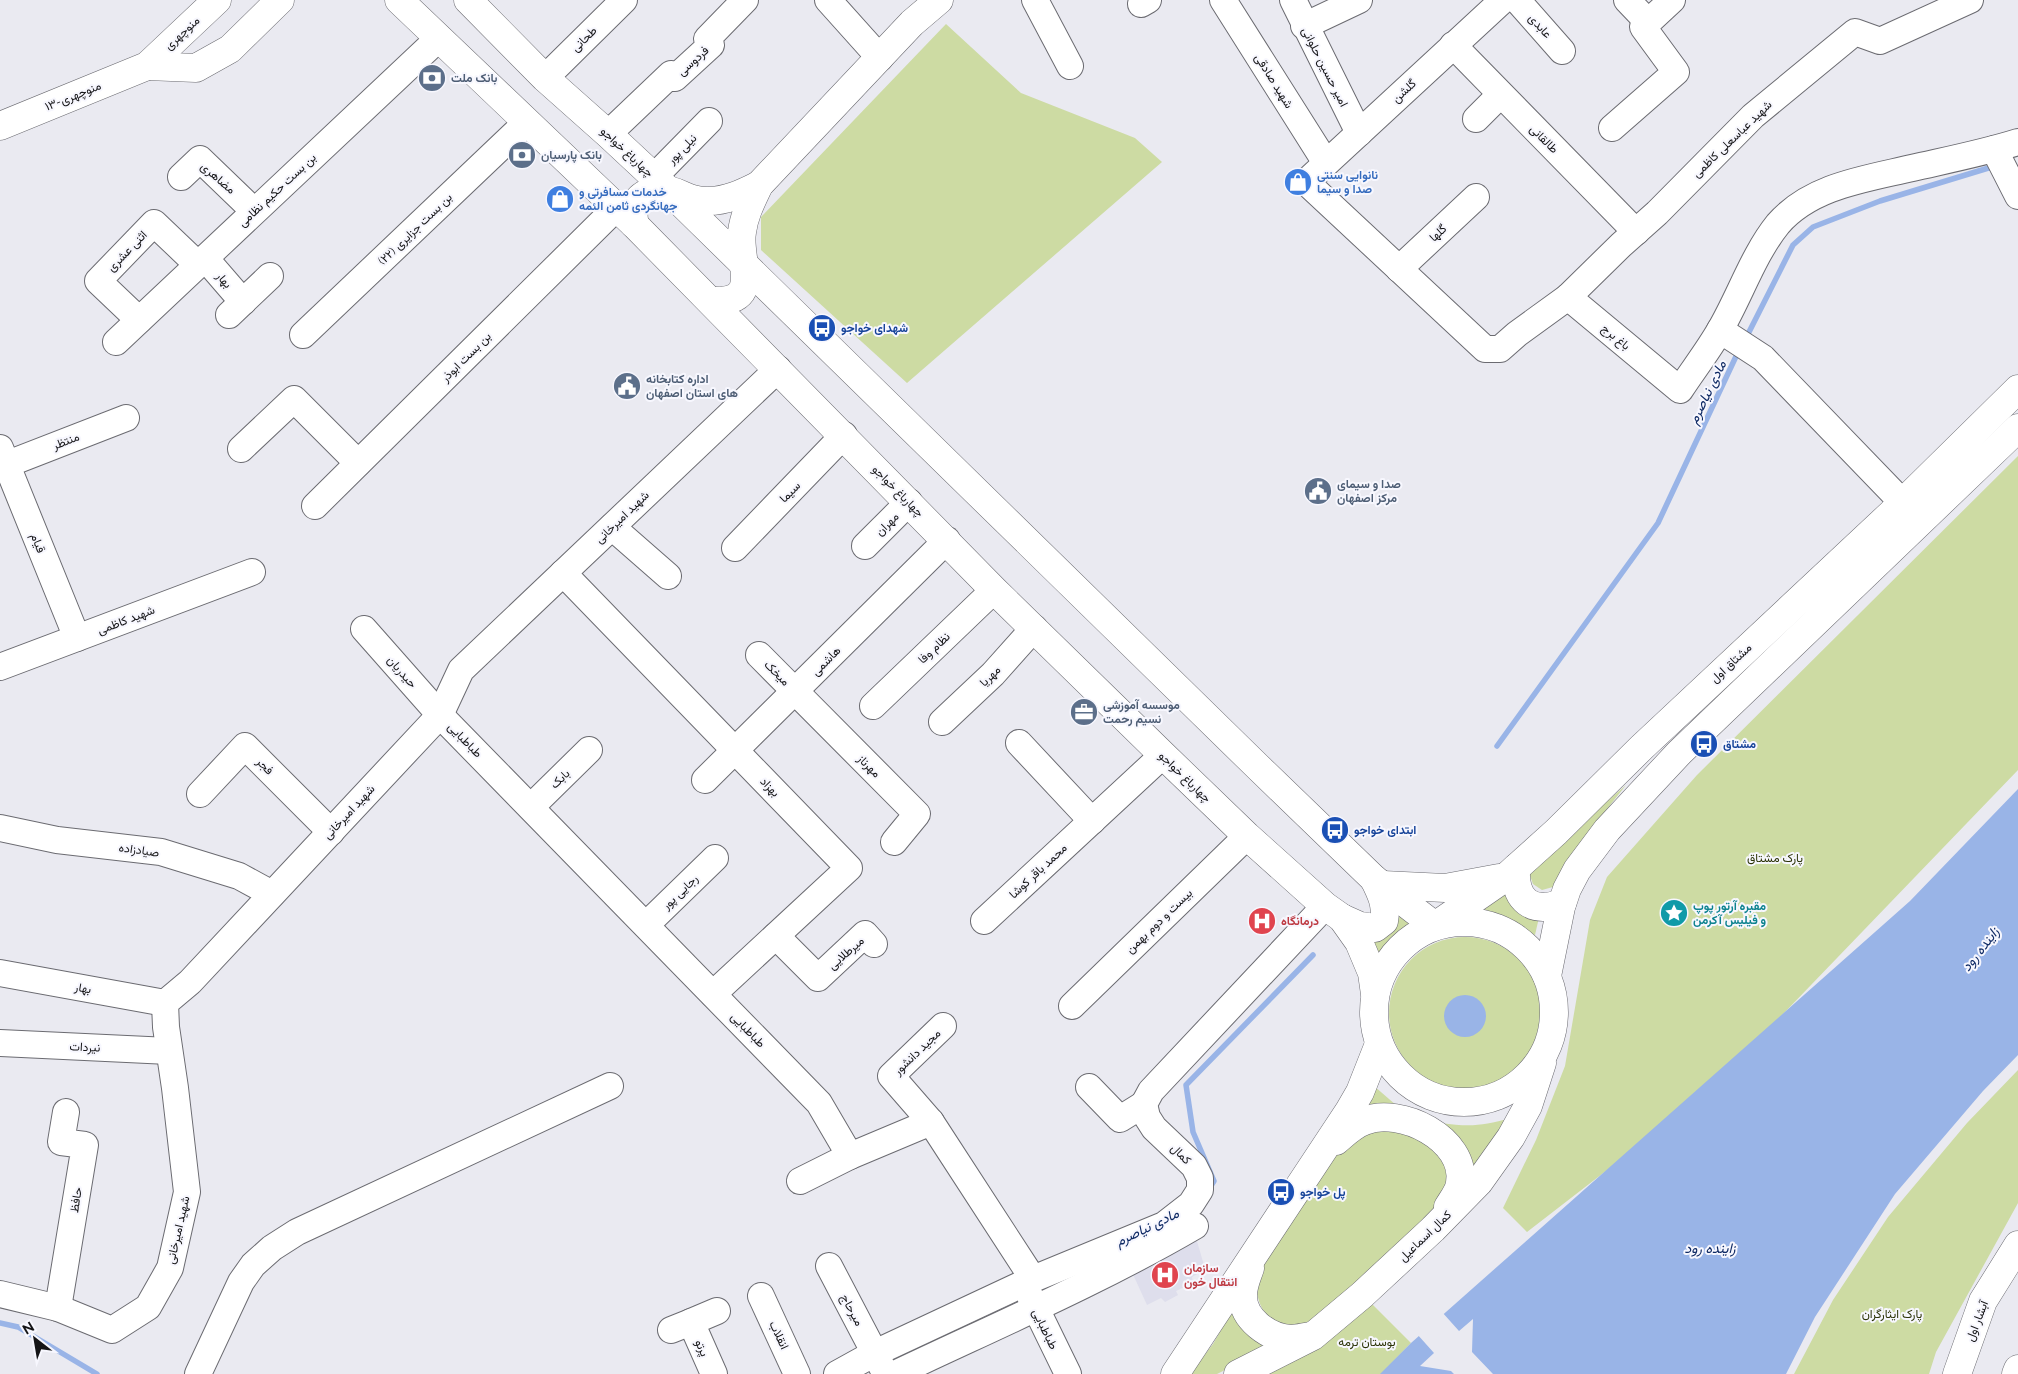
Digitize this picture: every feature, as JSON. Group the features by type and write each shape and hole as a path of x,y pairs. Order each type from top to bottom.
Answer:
{"main road":[{"name":"منوچهری","path":"147,66 217,0"},
{"path":"147,66 196,68 230,49 280,0"},
{"name":"چهارباغ خواجو","path":"399,0 626,215 994,590 1247,836 1333,912 1358,942 1372,973 1375,994"},
{"name":"چهارباغ خواجو","path":"468,0 545,78 661,183 746,268 1379,882 1435,926"},
{"path":"712,301 726,301 739,294 746,282 746,268 741,248 742,233 746,214 759,185 912,23 939,0"},
{"name":"۱۳-منوچهری","path":"0,126 147,66"},
{"path":"626,215 642,197 661,183 690,200 710,201 734,197 759,185"},
{"name":"مشتاق اول","path":"1435,926 1511,873 1556,832 1641,748 1903,503 2018,389"},
{"path":"1547,976 1562,902 1567,889 1577,870 1607,830 1679,753 2018,428"},
{"path":"1333,912 1360,926 1375,928 1384,921 1386,911 1379,882 1445,888 1511,873 1522,897 1534,906 1548,908 1562,902"},
{"path":"1464,922 1479,923 1501,930 1520,941 1536,957 1547,976 1553,998 1554,1020 1548,1043 1540,1060 1527,1076 1512,1088 1494,1097 1474,1102 1454,1102 1434,1098 1416,1089 1400,1077 1388,1062 1379,1044 1373,1019 1375,994 1381,976 1390,960 1402,946 1418,934 1435,926 1464,922"},
{"name":"کمال اسماعیل","path":"1238,1374 1313,1336 1362,1295 1433,1229 1479,1182 1511,1137 1528,1106 1548,1043"},
{"path":"1175,1374 1205,1332 1360,1092 1379,1044"},
{"path":"1319,1156 1349,1129 1365,1120 1400,1119 1418,1124 1432,1131 1445,1143 1454,1156 1460,1172 1460,1183 1456,1195 1433,1229"},
{"name":"آبشار اول","path":"1958,1374 1983,1301 2018,1246"},
{"path":"1258,1248 1244,1283 1243,1297 1246,1310 1257,1325 1280,1337 1292,1339 1313,1336"},
{"path":"2016,1374 2018,1369"}],"street":[{"name":"طحانی","path":"545,78 624,0"},
{"name":"فردوسی","path":"608,134 671,74 675,78 711,45 707,39 745,0"},
{"path":"828,0 880,58"},
{"path":"1035,0 1070,66"},
{"name":"شهید صادقی","path":"1223,0 1326,163"},
{"name":"امیر حسین حلوانی","path":"1293,0 1304,26 1359,133"},
{"path":"1304,26 1359,0"},
{"name":"گلشن","path":"1399,269 1306,182 1502,0"},
{"name":"عابدی","path":"1517,0 1562,51"},
{"path":"1627,0 1648,22"},
{"path":"1612,128 1676,72 1643,28 1672,0"},
{"name":"شهید عباسعلی کاظمی","path":"1568,297 1753,116 1855,32 1880,41 1922,10 1970,0"},
{"name":"بن بست حکیم نظامی","path":"116,342 439,38"},
{"name":"طالقانی","path":"1453,45 1636,232"},
{"path":"1476,119 1500,94"},
{"name":"نیلی پور","path":"661,183 709,121"},
{"name":"بن بست جزایری (۲۲)","path":"303,335 527,122"},
{"path":"1903,503 1763,358 1720,330 1765,244 1778,224 1794,209 1833,188 2006,146 2016,195"},
{"name":"مضاهری","path":"181,177 200,159 254,211"},
{"name":"گلها","path":"1399,269 1476,197"},
{"name":"بن بست ابوذر","path":"315,506 358,463 626,215"},
{"name":"اثنی عشری","path":"139,320 98,281 154,223 201,261"},
{"name":"بهار","path":"201,261 236,309 270,276"},
{"path":"1399,269 1485,349 1500,349 1517,334 1568,297"},
{"name":"باغ برج","path":"1568,297 1680,390 1720,330"},
{"name":"شهید امیرخانی","path":"58,1308 112,1330 148,1307 170,1268 187,1192 166,1027 165,1003 190,982 440,715 461,670 778,369"},
{"path":"241,449 294,399 358,463"},
{"name":"منتظر","path":"2,460 126,418"},
{"name":"سیما","path":"736,548 844,436"},
{"name":"قیام","path":"2,460 77,638"},
{"name":"مهران","path":"865,546 909,502"},
{"path":"612,527 668,576"},
{"name":"هاشمی","path":"705,780 947,540"},
{"name":"شهید کاظمی","path":"0,667 252,572"},
{"name":"بهزاد","path":"563,573 849,868 713,994"},
{"name":"نظام وفا","path":"873,706 994,590"},
{"name":"مهریا","path":"942,722 993,674 1034,628"},
{"name":"حیدریان","path":"364,629 440,715"},
{"name":"میخک","path":"759,655 796,691"},
{"name":"مهرناز","path":"796,691 917,814 894,842"},
{"name":"طباطبایی","path":"440,715 819,1103 850,1156"},
{"path":"1020,743 1092,821"},
{"name":"فجر","path":"200,794 245,746 331,832"},
{"name":"بابک","path":"530,807 589,750"},
{"name":"محمد باقر کوشا","path":"984,921 1163,755"},
{"name":"صیادزاده","path":"0,828 57,840 161,852 239,876 272,894"},
{"name":"بیست و دوم بهمن","path":"1072,1006 1247,836"},
{"name":"رجایی پور","path":"646,925 715,858"},
{"path":"1089,1087 1120,1120 1144,1104 1151,1091 1333,912"},
{"name":"میرطلایی","path":"776,936 818,978 865,934 874,944"},
{"name":"بهار","path":"0,973 165,1003"},
{"name":"مجید دانشور","path":"931,1122 891,1076 943,1026"},
{"name":"نیردات","path":"0,1043 169,1051"},
{"path":"198,1374 241,1282 253,1266 272,1248 297,1232 610,1086"},
{"name":"کمال","path":"837,1374 880,1364 1028,1281 1164,1225 1191,1204 1200,1190 1200,1178 1194,1166 1154,1128 1147,1117 1144,1104"},
{"name":"حافظ","path":"58,1308 85,1145 61,1142 66,1112"},
{"path":"800,1181 850,1156 931,1122"},
{"name":"طباطبایی","path":"931,1122 1028,1281 1035,1308 1068,1374"},
{"path":"895,1374 1158,1248 1195,1226"},
{"name":"میرحاج","path":"829,1266 880,1364"},
{"path":"0,1294 58,1308"},
{"name":"انقلاب","path":"761,1296 797,1374"},
{"name":"پرتو","path":"714,1374 681,1326 716,1311"}],"shaded area":[{"name":"سازمان انتقال خون","path":"1196,1238 1204,1265 1199,1268 1201,1272 1192,1277 1193,1283 1176,1291 1178,1295 1165,1302 1161,1298 1147,1305 1131,1270"}],"green space":[{"path":"946,24 1021,93 1135,138 1162,162 907,383 761,250 761,217"},
{"name":"پارک مشتاق","path":"2018,456 2018,770 1708,1092 1527,1232 1503,1208 1536,1140 1565,1066 1590,920 1607,877 1697,775"},
{"path":"1626,785 1580,843 1553,887 1542,890 1533,884 1528,870"},
{"path":"1509,886 1540,913 1535,935 1484,909"},
{"path":"1396,905 1424,925 1408,934 1396,944 1376,972 1370,935"},
{"path":"1465,937 1494,943 1507,950 1518,960 1528,971 1535,984 1541,1013 1535,1042 1528,1055 1518,1066 1507,1076 1494,1083 1465,1089 1436,1083 1423,1076 1412,1066 1402,1055 1395,1042 1389,1013 1395,984 1402,971 1412,960 1423,950 1436,943"},
{"name":"پارک ایثارگران","path":"2018,1070 2018,1203 1936,1352 1929,1374 1794,1374 1833,1300 1888,1217 1967,1123"},
{"path":"1374,1086 1404,1112 1362,1111"},
{"path":"1511,1118 1472,1169 1441,1123 1476,1125"},
{"path":"1372,1130 1413,1132 1442,1157 1448,1176 1442,1202 1320,1318 1303,1329 1276,1322 1265,1312 1258,1300 1257,1285 1259,1271 1335,1153"},
{"name":"بوستان ترمه","path":"1370,1302 1411,1343 1381,1374 1248,1374"},
{"path":"1232,1311 1269,1348 1217,1374 1190,1374 1213,1344"}],"water":[{"name":"زاینده رود","path":"2018,789 2018,1055 1983,1091 1895,1194 1815,1317 1786,1374 1380,1374 1411,1343 1910,901"},
{"path":"1469,995 1477,998 1483,1004 1486,1016 1483,1028 1477,1034 1461,1037 1453,1034 1447,1028 1444,1012 1447,1004 1453,998"}],"pier":[{"path":"1442,1312 1459,1331 1473,1319 1472,1352 1493,1374 1454,1374 1451,1371 1420,1366 1434,1353 1417,1334"}],"waterway":[{"name":"مادی نیاصرم","path":"1746,338 1793,245 1813,227 1880,201 1995,166"},
{"name":"مادی نیاصرم","path":"1497,746 1658,523 1739,350"},
{"name":"مادی نیاصرم","path":"1209,1189 1214,1181 1193,1132 1186,1085 1313,955"},
{"name":"مادی نیاصرم","path":"0,1323 18,1327 97,1374"}],"place":[{"name":"بانک ملت","path":"432,78"},
{"name":"بانک پارسیان","path":"522,155"},
{"name":"نانوایی سنتی صدا و سیما","path":"1298,182"},
{"name":"خدمات مسافرتی و جهانگردی ثامن الئمه","path":"560,199"},
{"name":"شهدای خواجو","path":"822,328"},
{"name":"اداره کتابخانه های استان اصفهان","path":"627,386"},
{"name":"صدا و سیمای مرکز اصفهان","path":"1318,491"},
{"name":"موسسه آموزشی نسیم رحمت","path":"1084,712"},
{"name":"مشتاق","path":"1704,744"},
{"name":"ابتدای خواجو","path":"1335,830"},
{"name":"مقبره آرتور پوپ و فیلیس آکرمن","path":"1674,913"},
{"name":"درمانگاه","path":"1262,921"},
{"name":"پل خواجو","path":"1281,1192"},
{"name":"سازمان انتقال خون","path":"1165,1275"}]}
